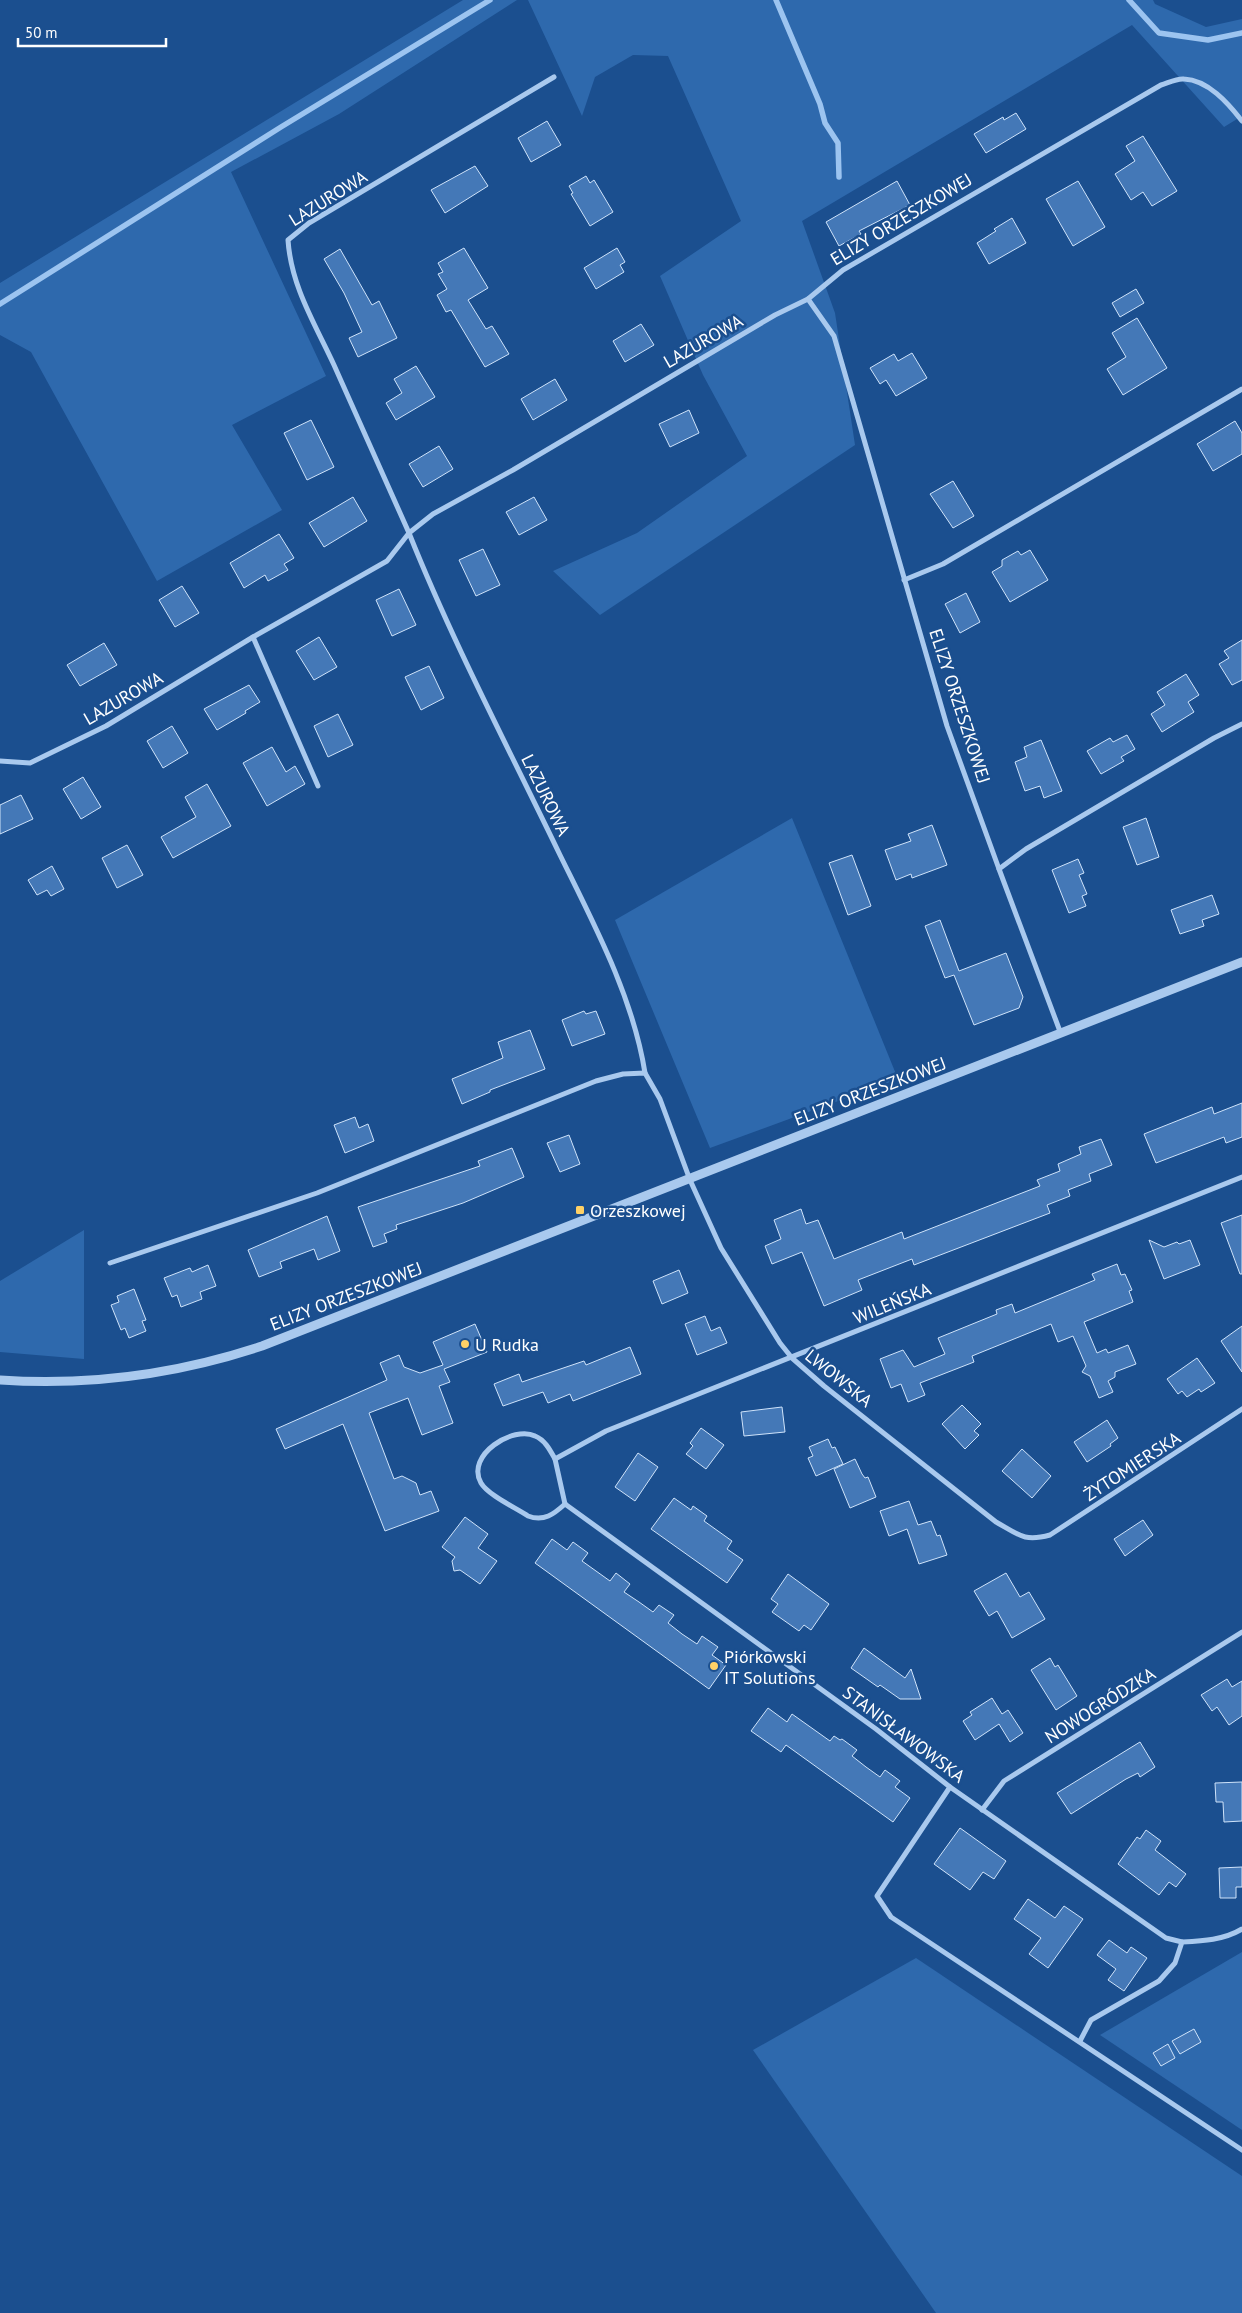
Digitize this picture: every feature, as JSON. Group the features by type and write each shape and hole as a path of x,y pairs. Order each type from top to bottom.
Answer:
{"street":[{"name":"LAZUROWA","path":"554,77 309,222 288,240 289,262 298,292 409,533 431,588 590,917 618,983 641,1050 645,1073"},
{"name":"ELIZY ORZESZKOWEJ","path":"1061,1034 947,726 834,336 808,299 843,270 1161,85 1182,78 1203,83 1233,110 1242,121"},
{"name":"LAZUROWA","path":"0,761 30,762 83,737 387,561 409,533 433,514 513,470 775,315 808,299"},
{"path":"904,580 943,564 1242,389"},
{"path":"253,637 318,786"},
{"path":"999,868 1026,849 1214,738 1242,724"},
{"name":"ELIZY ORZESZKOWEJ","path":"0,1380 44,1382 115,1379 186,1367 233,1356 288,1337 1242,962"},
{"path":"110,1263 317,1193 596,1081 623,1074 645,1073 660,1099 690,1180"},
{"name":"WILEŃSKA","path":"555,1459 606,1431 1242,1177"},
{"name":"LWOWSKA","path":"690,1180 721,1248 780,1343 792,1358 824,1386 996,1522 1021,1536 1034,1540"},
{"name":"ŻYTOMIERSKA","path":"1034,1540 1050,1535 1242,1409"},
{"path":"533,1434 543,1440 555,1459 566,1504 554,1515 536,1519 487,1490 480,1482 479,1461 486,1450 509,1437 533,1434"},
{"name":"STANISŁAWOWSKA","path":"566,1504 876,1729 982,1810 1166,1938 1182,1942"},
{"name":"NOWOGRÓDZKA","path":"982,1810 1004,1781 1242,1632"},
{"path":"950,1787 877,1896 891,1917 1242,2150"},
{"path":"1080,2041 1091,2020 1159,1981 1175,1963 1182,1942 1207,1940 1235,1933 1242,1929"}],"shaded area":[{"path":"463,0 517,0 339,114 231,172 326,376 232,425 282,510 157,581 31,352 0,335 0,283"},
{"path":"528,0 1153,0 1155,4 1206,27 1242,19 1242,116 1224,127 1132,25 802,221 835,313 855,445 600,615 553,571 637,533 747,456 703,375 660,276 741,221 668,56 633,55 595,77 582,116"},
{"path":"792,818 898,1079 710,1148 615,920"},
{"path":"84,1230 84,1359 0,1352 0,1281"},
{"path":"1242,1952 1242,2130 1100,2035"},
{"path":"916,1958 1242,2176 1242,2313 936,2313 753,2050"}],"building":[{"path":"1016,113 1026,129 986,153 974,134 1003,117 1004,120"},
{"path":"547,121 561,145 531,162 518,138"},
{"path":"1143,136 1177,191 1152,206 1143,192 1131,200 1115,174 1135,161 1126,146"},
{"path":"475,166 488,186 445,213 431,190"},
{"path":"586,176 590,183 594,180 613,212 590,226 571,194 573,193 569,186"},
{"path":"897,181 910,205 859,231 861,234 839,246 826,222"},
{"path":"1078,181 1105,227 1073,246 1046,199"},
{"path":"1012,218 1026,243 989,264 977,243 996,231 994,229"},
{"path":"464,248 488,288 468,300 486,329 492,326 509,354 485,367 451,310 446,312 437,295 447,289 438,274 443,272 438,263"},
{"path":"617,248 625,262 620,265 624,272 596,289 584,268"},
{"path":"340,249 372,305 379,301 397,338 358,357 349,338 362,332 344,293 324,259"},
{"path":"1136,289 1144,303 1120,317 1112,303"},
{"path":"1137,318 1167,368 1123,395 1107,369 1126,357 1112,333"},
{"path":"641,324 654,345 625,362 613,341"},
{"path":"912,353 927,378 896,396 886,380 880,384 870,368 894,354 898,361"},
{"path":"416,366 435,397 396,420 386,403 402,393 394,379"},
{"path":"555,379 567,400 533,420 521,399"},
{"path":"689,410 699,433 670,447 659,424"},
{"path":"311,420 334,467 307,480 284,433"},
{"path":"1235,421 1242,433 1242,454 1213,471 1197,444"},
{"path":"439,446 453,469 423,487 409,464"},
{"path":"953,481 974,516 953,528 930,494"},
{"path":"353,497 367,521 324,547 309,523"},
{"path":"534,497 547,520 519,535 506,512"},
{"path":"279,534 294,558 284,564 288,570 268,581 265,575 244,588 230,563"},
{"path":"483,549 500,585 476,596 459,560"},
{"path":"1030,550 1048,580 1010,602 992,572 1002,566 1002,560 1018,551 1021,555"},
{"path":"182,586 199,613 175,627 159,600"},
{"path":"399,589 416,625 392,636 376,600"},
{"path":"966,593 980,622 960,633 945,604"},
{"path":"319,637 337,667 314,680 296,651"},
{"path":"1242,640 1242,680 1232,685 1219,664 1229,658 1224,651"},
{"path":"104,643 117,665 80,686 67,665"},
{"path":"429,666 444,698 421,710 405,677"},
{"path":"1186,674 1199,695 1188,702 1194,712 1162,732 1151,714 1165,705 1157,692"},
{"path":"249,685 260,702 245,711 246,713 217,730 204,709"},
{"path":"338,714 353,745 328,757 314,726"},
{"path":"172,726 188,753 163,768 147,741"},
{"path":"1127,735 1135,749 1121,757 1124,761 1101,774 1087,751 1110,738 1113,742"},
{"path":"1041,740 1062,791 1044,798 1040,786 1025,791 1015,762 1027,757 1024,747"},
{"path":"272,747 286,772 295,766 305,784 267,806 243,763"},
{"path":"83,777 101,807 81,819 63,789"},
{"path":"207,784 231,826 173,858 161,837 196,817 185,797"},
{"path":"21,795 33,819 0,834 0,805"},
{"path":"1146,818 1159,857 1137,865 1123,827"},
{"path":"932,825 947,865 912,878 911,874 896,880 885,850 911,841 908,834"},
{"path":"127,845 143,875 117,888 102,858"},
{"path":"852,855 871,906 848,915 829,863"},
{"path":"1078,859 1084,873 1079,875 1087,894 1082,896 1086,906 1069,913 1052,870"},
{"path":"52,866 64,889 51,896 47,890 37,895 28,880"},
{"path":"1212,895 1219,914 1202,920 1204,926 1180,934 1171,910"},
{"path":"940,920 959,971 1006,953 1023,997 1019,1008 974,1025 954,975 945,978 925,926"},
{"path":"584,1011 586,1014 596,1011 605,1034 572,1046 562,1020"},
{"path":"530,1030 545,1069 490,1090 490,1092 462,1104 452,1079 503,1058 498,1042"},
{"path":"1242,1103 1242,1137 1226,1143 1224,1137 1156,1163 1144,1134 1212,1107 1214,1114"},
{"path":"355,1117 359,1128 368,1124 374,1141 345,1153 334,1125"},
{"path":"569,1135 580,1164 560,1172 547,1143"},
{"path":"1101,1139 1112,1165 1089,1174 1091,1181 1068,1190 1070,1196 1047,1205 1050,1213 914,1265 912,1259 858,1280 862,1290 824,1306 802,1252 772,1264 765,1246 781,1239 774,1220 801,1209 806,1224 818,1220 834,1259 902,1232 904,1239 1040,1186 1037,1180 1060,1171 1058,1164 1081,1154 1079,1147"},
{"path":"512,1148 524,1177 463,1203 396,1225 397,1229 384,1234 387,1242 373,1247 358,1207 480,1166 478,1161"},
{"path":"1242,1215 1242,1274 1240,1274 1221,1223"},
{"path":"327,1216 340,1251 318,1260 314,1249 280,1262 282,1268 259,1277 248,1250"},
{"path":"1149,1240 1164,1247 1190,1240 1200,1265 1164,1279"},
{"path":"1117,1264 1121,1275 1125,1274 1132,1290 1129,1291 1133,1302 1084,1322 1097,1353 1106,1349 1108,1353 1128,1345 1136,1364 1115,1372 1115,1377 1108,1381 1113,1392 1099,1398 1090,1376 1082,1372 1086,1366 1073,1336 1058,1342 1051,1324 972,1356 974,1362 920,1383 925,1395 908,1402 901,1384 891,1388 880,1359 903,1350 914,1367 945,1354 938,1338 997,1314 996,1310 1012,1304 1015,1313 1095,1280 1092,1274"},
{"path":"208,1265 216,1286 200,1292 202,1299 181,1307 177,1295 172,1297 164,1278 190,1268 192,1272"},
{"path":"679,1270 688,1293 662,1304 653,1281"},
{"path":"134,1289 146,1320 142,1321 146,1331 129,1338 125,1328 121,1330 111,1305 119,1302 117,1296"},
{"path":"705,1316 711,1331 720,1327 727,1343 697,1355 685,1324"},
{"path":"475,1324 487,1352 444,1369 450,1382 439,1386 453,1423 422,1435 408,1398 369,1413 394,1479 402,1476 416,1483 420,1495 431,1491 439,1511 385,1531 343,1424 285,1449 276,1429 387,1380 380,1363 399,1355 404,1367 420,1373 443,1365 433,1342"},
{"path":"1242,1326 1242,1372 1221,1341"},
{"path":"630,1347 641,1374 573,1401 570,1394 548,1403 543,1392 503,1406 494,1384 519,1374 522,1382 584,1361 586,1365"},
{"path":"1197,1358 1215,1383 1201,1392 1199,1389 1187,1397 1182,1391 1178,1394 1167,1379"},
{"path":"962,1405 981,1424 974,1431 979,1435 965,1449 942,1424"},
{"path":"782,1407 785,1432 744,1436 741,1412"},
{"path":"1107,1420 1118,1438 1110,1444 1111,1446 1087,1462 1074,1442"},
{"path":"701,1428 724,1445 706,1469 686,1454 693,1446 690,1443"},
{"path":"828,1439 832,1448 835,1447 843,1464 816,1476 808,1458 813,1456 809,1447"},
{"path":"1022,1449 1051,1476 1032,1498 1002,1471"},
{"path":"638,1453 658,1467 635,1501 615,1487"},
{"path":"855,1459 862,1474 865,1478 868,1477 876,1497 850,1508 834,1469"},
{"path":"674,1498 691,1510 693,1506 707,1516 704,1521 732,1541 727,1549 743,1560 727,1583 651,1529"},
{"path":"909,1501 918,1525 931,1521 937,1536 940,1535 947,1555 919,1564 907,1529 889,1536 880,1511"},
{"path":"465,1517 488,1534 478,1548 497,1561 480,1584 460,1570 454,1571 452,1561 455,1557 442,1547"},
{"path":"1143,1520 1153,1535 1125,1556 1114,1539"},
{"path":"552,1539 567,1550 573,1542 588,1553 582,1561 610,1581 616,1573 630,1584 624,1592 653,1612 659,1605 674,1615 668,1623 697,1644 702,1636 718,1647 712,1655 726,1665 709,1689 535,1563"},
{"path":"1006,1573 1020,1597 1029,1592 1045,1619 1012,1638 997,1611 989,1616 974,1591"},
{"path":"788,1574 829,1604 811,1630 804,1625 799,1631 772,1612 778,1604 771,1599"},
{"path":"864,1648 905,1678 911,1669 921,1699 900,1699 880,1685 878,1687 851,1668"},
{"path":"1050,1658 1055,1667 1058,1665 1077,1696 1056,1710 1031,1670"},
{"path":"1227,1679 1232,1687 1242,1681 1242,1716 1229,1725 1217,1707 1212,1711 1201,1695"},
{"path":"992,1698 1002,1714 1008,1710 1023,1733 1010,1742 999,1724 975,1740 963,1721 972,1715 970,1712"},
{"path":"768,1708 787,1722 792,1714 830,1741 834,1736 840,1740 842,1739 857,1750 852,1756 866,1767 880,1777 885,1770 900,1781 895,1787 910,1798 893,1822 786,1745 781,1752 751,1731"},
{"path":"1140,1742 1155,1767 1140,1777 1138,1773 1126,1779 1071,1814 1057,1793"},
{"path":"1242,1782 1242,1821 1224,1822 1223,1802 1216,1802 1215,1783"},
{"path":"960,1828 1006,1861 994,1879 983,1872 970,1890 934,1864"},
{"path":"1146,1830 1161,1841 1155,1850 1186,1874 1176,1887 1169,1882 1159,1895 1118,1864 1137,1837 1140,1839"},
{"path":"1242,1867 1242,1887 1236,1887 1236,1898 1220,1898 1219,1868"},
{"path":"1028,1899 1055,1918 1064,1906 1083,1919 1048,1968 1029,1954 1041,1938 1014,1919"},
{"path":"1109,1940 1127,1953 1131,1947 1147,1958 1124,1991 1108,1980 1116,1969 1097,1955"},
{"path":"1194,2029 1201,2042 1180,2054 1172,2041"},
{"path":"1168,2044 1175,2058 1161,2066 1153,2053"}],"waterway":[{"path":"0,304 281,127 490,0"},
{"path":"776,0 820,104 825,123 838,143 839,177"},
{"path":"1129,0 1159,33 1208,40 1242,33"}],"place":[{"name":"Orzeszkowej","path":"580,1210"},
{"name":"U Rudka","path":"465,1344"},
{"name":"Piórkowski IT Solutions","path":"714,1666"}]}
